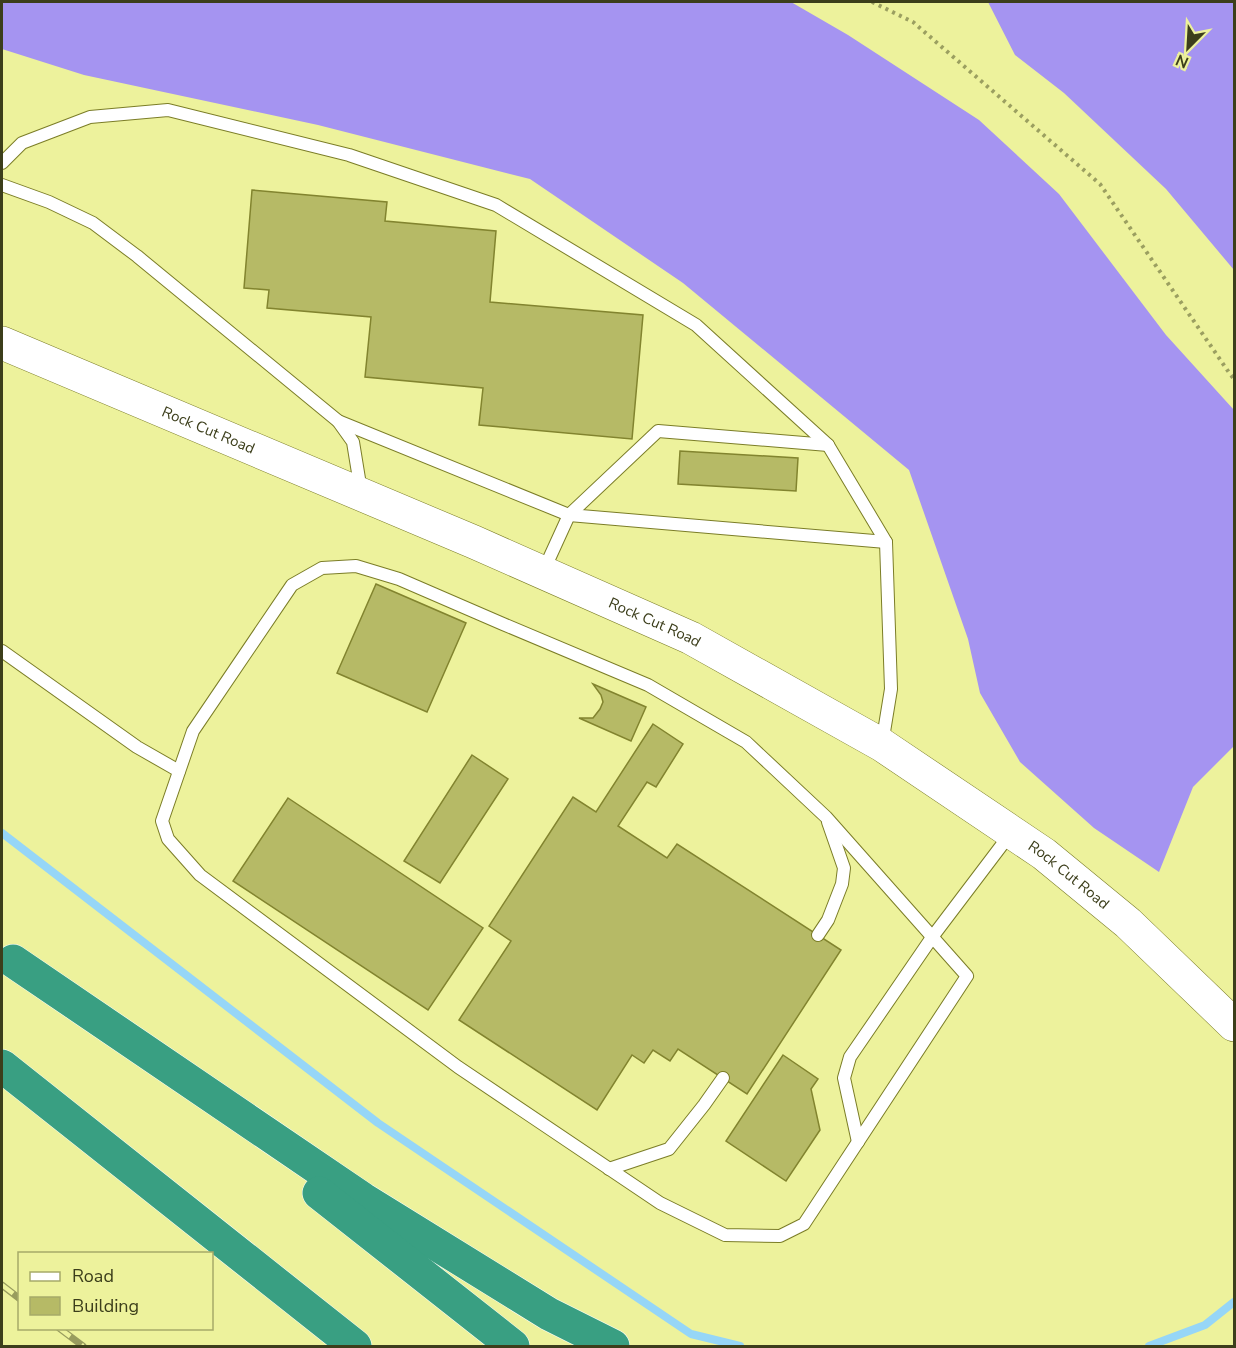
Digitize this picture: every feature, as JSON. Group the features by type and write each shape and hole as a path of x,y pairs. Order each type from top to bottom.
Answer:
{"highway":[{"path":"8,957 345,1213 513,1347"},
{"path":"8,957 363,1199 549,1314 613,1347"},
{"path":"2,1066 355,1347"}],"street":[{"name":"Rock Cut Road","path":"2,343 474,542 691,638 882,745 1044,854 1128,923 1234,1025"}],"lane":[{"path":"2,163 22,143 90,117 168,110 349,156 496,205 696,325 828,445 886,542 891,690 882,745"},
{"path":"2,185 49,202 93,223 137,256 338,421 353,442 361,495"},
{"path":"338,421 569,515 886,542"},
{"path":"543,573 569,515 658,432 828,445"},
{"path":"357,566 399,579 648,685 746,742 826,817 967,976 804,1224 780,1236 725,1235 660,1203 609,1169 458,1067 200,875 168,839 162,821 193,731 292,585 322,568 357,566"},
{"path":"2,651 137,747 179,771"},
{"path":"818,935 828,920 842,884 844,868 826,817"},
{"path":"858,1142 844,1078 850,1057 933,936 1012,832"},
{"path":"609,1169 669,1149 704,1106 723,1078"}],"path":[{"path":"872,2 913,22 1100,184 1234,379"}],"shaded area":[{"path":"2,2 791,2 848,35 979,120 1059,194 1166,335 1234,410 1234,746 1193,787 1159,872 1094,828 1020,762 980,693 968,639 909,470 683,283 530,179 318,125 84,75 2,49"},
{"path":"988,2 1234,2 1234,270 1166,189 1064,93 1015,55"}],"building":[{"path":"252,190 387,202 385,221 496,231 490,302 643,315 632,439 479,425 483,388 365,377 371,317 267,308 269,290 244,288"},
{"path":"680,451 798,458 796,491 678,484"},
{"path":"376,584 466,623 427,712 337,673"},
{"path":"593,684 646,707 631,741 579,718 593,718 603,702"},
{"path":"653,724 683,744 656,787 647,782 618,826 667,858 677,844 841,950 747,1094 678,1049 670,1061 653,1050 644,1063 632,1055 597,1110 459,1020 511,941 489,926 573,797 596,812"},
{"path":"472,755 508,779 440,883 404,861"},
{"path":"288,798 483,928 428,1010 233,881"},
{"path":"783,1055 818,1079 811,1089 820,1130 786,1181 726,1141"}],"waterway":[{"path":"2,833 378,1123 691,1334 740,1346"},
{"path":"1149,1346 1205,1325 1234,1302"}],"railway":[{"path":"2,1285 18,1297"},
{"path":"62,1330 83,1346"}]}
